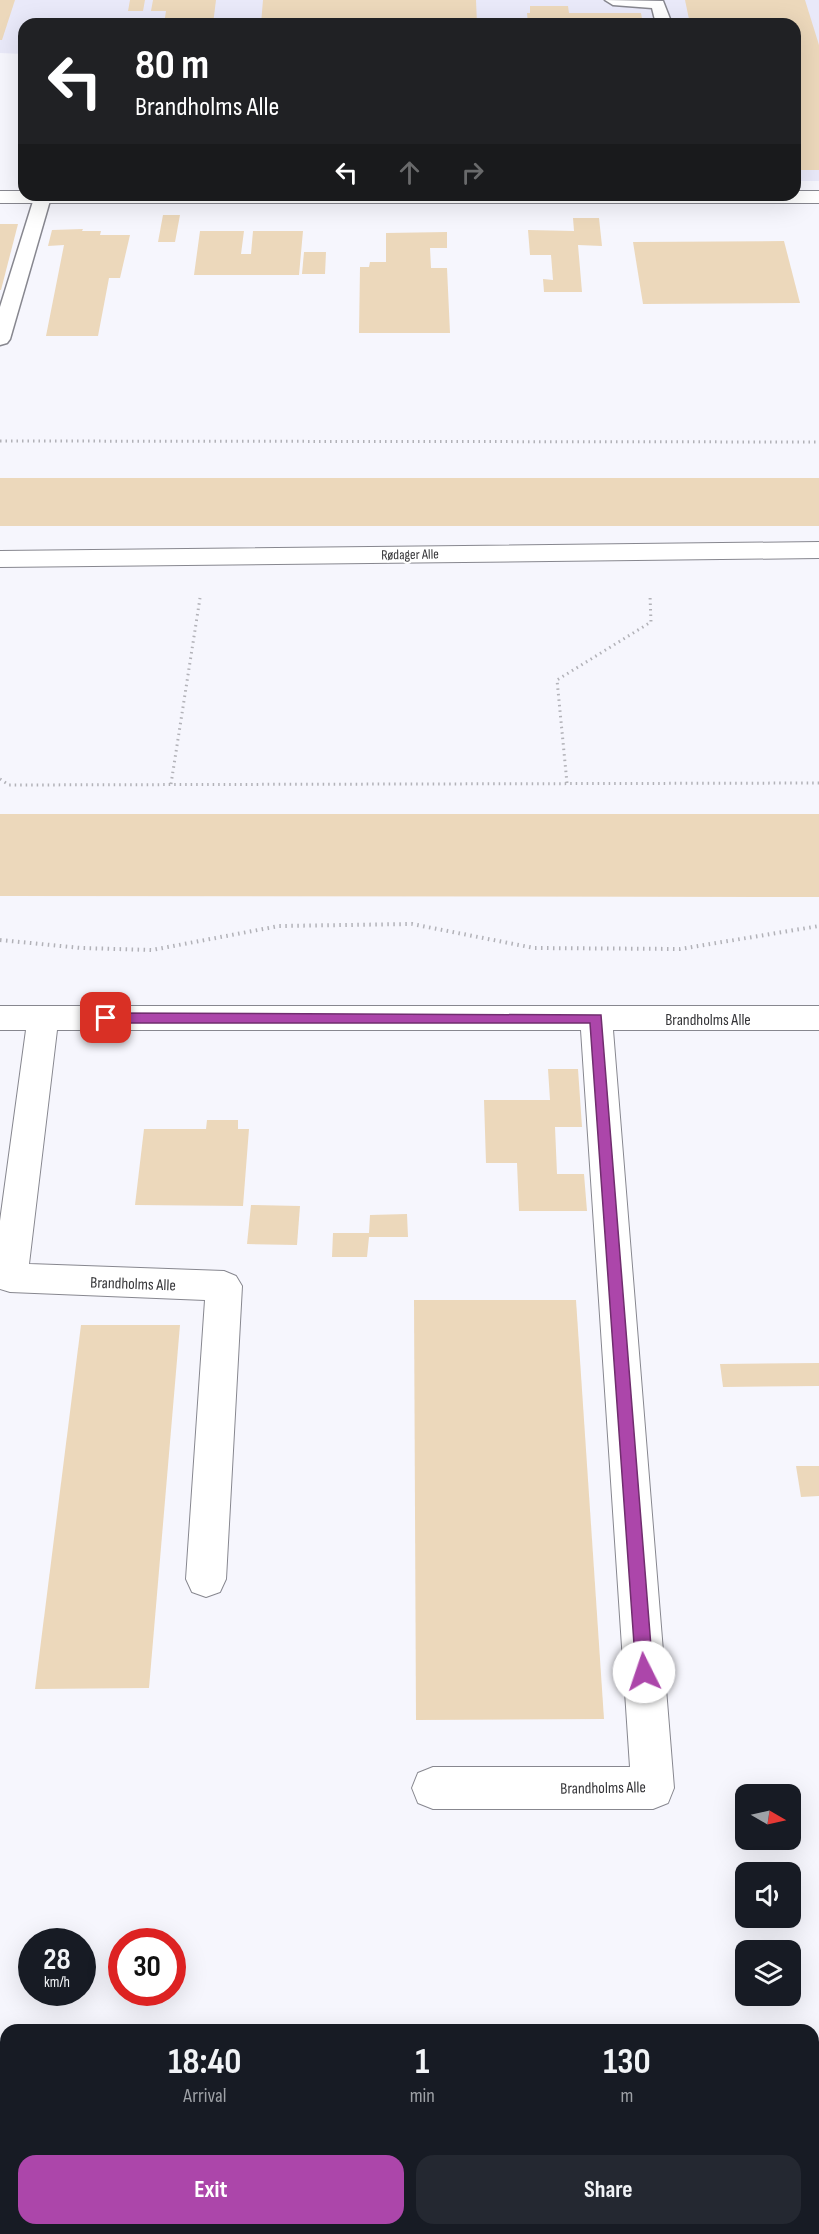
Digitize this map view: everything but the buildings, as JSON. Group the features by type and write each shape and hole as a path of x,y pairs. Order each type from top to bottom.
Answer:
{"street":[{"path":"0,197 18,197"},
{"path":"801,197 819,197"},
{"name":"Rødager Alle","path":"0,558 819,550"},
{"name":"Brandholms Alle","path":"0,1018 819,1018"},
{"name":"Brandholms Alle","path":"43,1018 10,1278 224,1286 206,1579"},
{"name":"Brandholms Alle","path":"433,1788 653,1788 596,1019"}],"lane":[{"path":"613,0 658,4 662,18"},
{"path":"0,339 41,201"}],"path":[{"path":"0,441 819,442"},
{"path":"567,783 557,680 651,622 648,552"},
{"path":"171,784 206,556"},
{"path":"0,779 9,785 819,783"},
{"path":"0,940 81,948 152,950 279,926 412,924 534,948 680,949 819,926"}],"shaded area":[{"path":"0,0 819,0 819,181 801,181 801,18 18,18 18,54 0,53"}],"route":[{"path":"106,1018 596,1019 644,1672"}]}
